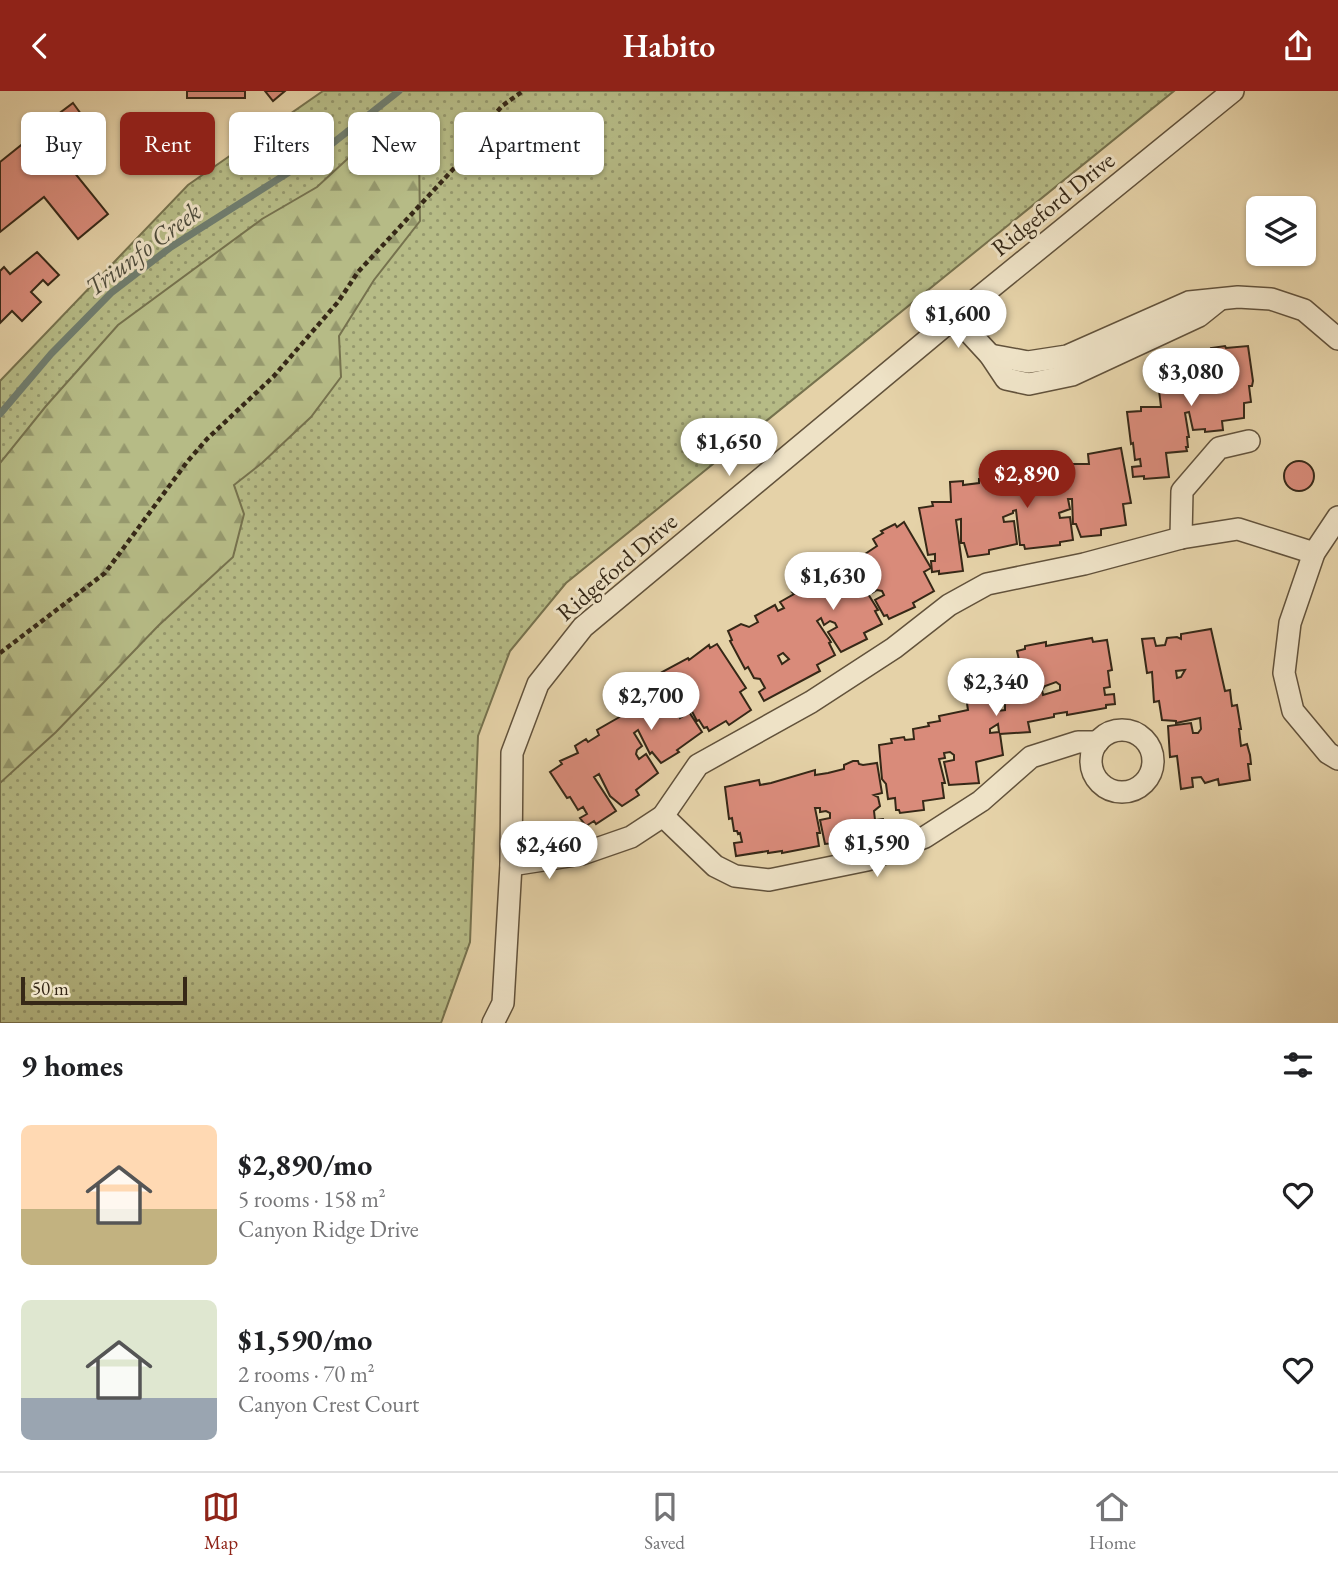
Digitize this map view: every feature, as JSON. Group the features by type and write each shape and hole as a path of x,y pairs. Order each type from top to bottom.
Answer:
{"street":[{"name":"Ridgeford Drive","path":"493,1023 503,1003 511,865 512,753 538,684 583,627 955,317 1233,91"},
{"path":"955,317 990,355 1006,379 1029,384 1072,375 1199,316 1219,300 1238,297 1270,299 1304,310 1338,339"},
{"path":"1181,538 1182,491 1219,449 1249,440"},
{"path":"1338,517 1314,553 1290,623 1284,673 1293,711 1328,753 1338,759"},
{"path":"511,865 582,854 631,837 663,817 698,765 811,702 894,647 949,605 987,584 1084,564 1181,538 1238,529 1314,553"},
{"path":"663,817 715,866 735,876 769,880 867,860 925,837 981,801 1031,757 1078,742 1098,742"}],"path":[{"path":"0,653 105,573 207,439 274,376 338,302 358,272 458,164 495,114 523,91"}],"green space":[{"path":"323,91 1174,91 566,583 510,651 478,736 470,942 441,1023 0,1023 0,381 188,185 202,175 215,175 215,166 229,156 229,175 334,175 334,112 293,112"},
{"path":"348,158 348,175 419,175 420,221 374,280 339,336 341,377 311,417 234,485 244,514 233,557 158,626 56,732 0,783 0,463 118,325 262,219 334,175 334,171"}],"building":[{"path":"187,91 245,91 245,98 187,98"},
{"path":"265,91 285,91 273,101"},
{"path":"73,103 80,112 61,112"},
{"path":"21,145 21,175 76,175 108,214 78,239 44,197 0,232 0,162"},
{"path":"37,252 59,275 48,285 43,280 31,292 41,302 22,321 12,311 0,323 0,271 4,267 10,274"},
{"path":"1248,346 1253,381 1252,386 1249,386 1251,402 1244,403 1244,418 1222,421 1223,430 1205,432 1205,429 1193,430 1189,412 1185,413 1189,437 1187,451 1166,453 1169,477 1133,477 1132,467 1141,466 1140,459 1135,460 1127,412 1141,411 1141,407 1161,407 1158,382 1175,380 1175,376 1185,375 1186,362 1212,357 1211,348"},
{"path":"1121,448 1131,503 1123,504 1126,525 1101,529 1101,535 1081,537 1076,524 1073,524 1072,499 1068,499 1070,509 1059,513 1060,518 1070,517 1073,540 1060,542 1060,545 1025,549 1024,545 1020,545 1016,510 1003,517 1004,522 1014,521 1017,544 989,550 989,554 968,557 964,543 961,543 961,519 956,520 963,571 939,574 939,571 932,572 931,561 935,561 935,554 928,555 919,508 933,506 932,502 951,502 950,482 963,481 963,485 979,483 979,479 1019,472 1020,476 1063,473 1061,464 1089,464 1088,454"},
{"path":"1299,461 1310,465 1314,476 1310,487 1299,491 1288,487 1284,476 1288,465"},
{"path":"904,522 931,568 924,572 934,591 913,603 915,607 889,619 887,615 884,616 875,600 884,595 882,591 872,593 868,587 865,589 878,610 875,611 882,624 864,633 867,639 841,652 828,632 837,627 835,623 830,621 824,625 821,618 817,621 831,642 829,643 835,655 817,665 820,671 764,701 759,692 765,688 760,679 754,678 748,667 745,669 730,641 732,640 728,631 741,624 749,627 758,622 755,616 775,605 778,611 784,608 780,602 794,594 792,592 803,585 807,592 817,586 831,577 828,571 842,563 840,560 851,554 855,560 877,546 873,539 883,533 881,531 895,524 897,527","holes":["783,653 789,659 782,664 778,656"]},
{"path":"1211,629 1225,691 1230,690 1232,706 1237,705 1241,746 1247,744 1250,755 1250,780 1219,785 1218,779 1205,783 1201,777 1192,778 1193,787 1181,789 1177,756 1170,757 1168,726 1191,723 1193,733 1198,733 1201,729 1200,718 1176,723 1162,720 1159,701 1154,702 1152,672 1147,673 1142,639 1154,638 1156,646 1165,645 1167,638 1181,639 1181,634","holes":["1185,670 1181,677 1177,678 1176,671"]},
{"path":"1092,638 1093,642 1107,640 1112,670 1108,671 1110,687 1104,688 1105,695 1114,694 1115,704 1067,715 1067,712 1054,714 1054,717 1028,722 1030,732 1000,734 1003,755 976,762 979,783 949,785 944,762 954,760 954,755 950,752 944,753 945,758 939,759 945,783 942,783 944,798 923,801 924,810 900,813 896,810 895,798 888,799 886,784 882,779 879,745 892,743 891,739 914,739 913,729 940,721 939,716 968,710 965,690 983,688 981,680 992,678 990,666 1019,660 1017,651 1025,649 1025,646 1046,642 1046,646","holes":["1056,682 1060,685 1060,690 1043,695 1045,686","1000,701 1005,705 1005,710 997,711 995,702","998,724 999,732 990,733 990,729"]},
{"path":"717,644 746,688 740,692 751,710 729,725 726,721 709,731 697,721 686,700 682,701 684,705 677,713 680,718 689,712 702,732 661,763 652,752 650,754 638,730 634,733 642,746 636,754 639,759 646,754 658,773 636,790 639,795 622,806 610,796 599,774 594,777 616,811 596,824 594,821 586,826 580,818 587,814 583,807 578,810 550,772 562,764 560,761 578,753 575,746 599,735 597,730 623,715 614,702 625,696 629,702 642,694 639,689 664,675 662,672 688,658 689,660 709,645 710,648"},
{"path":"853,761 863,765 877,763 882,793 874,795 878,797 880,806 874,811 875,820 883,819 885,832 853,836 854,841 825,844 820,820 830,818 830,813 820,812 820,808 815,808 820,833 817,833 819,846 782,853 768,851 736,856 734,843 742,842 740,833 734,831 732,818 729,819 725,787 759,780 760,785 771,783 815,770 815,775 828,773 844,769 844,765"}],"waterway":[{"name":"Triunfo Creek","path":"0,414 51,354 111,293 171,247 324,150 399,91"}]}
